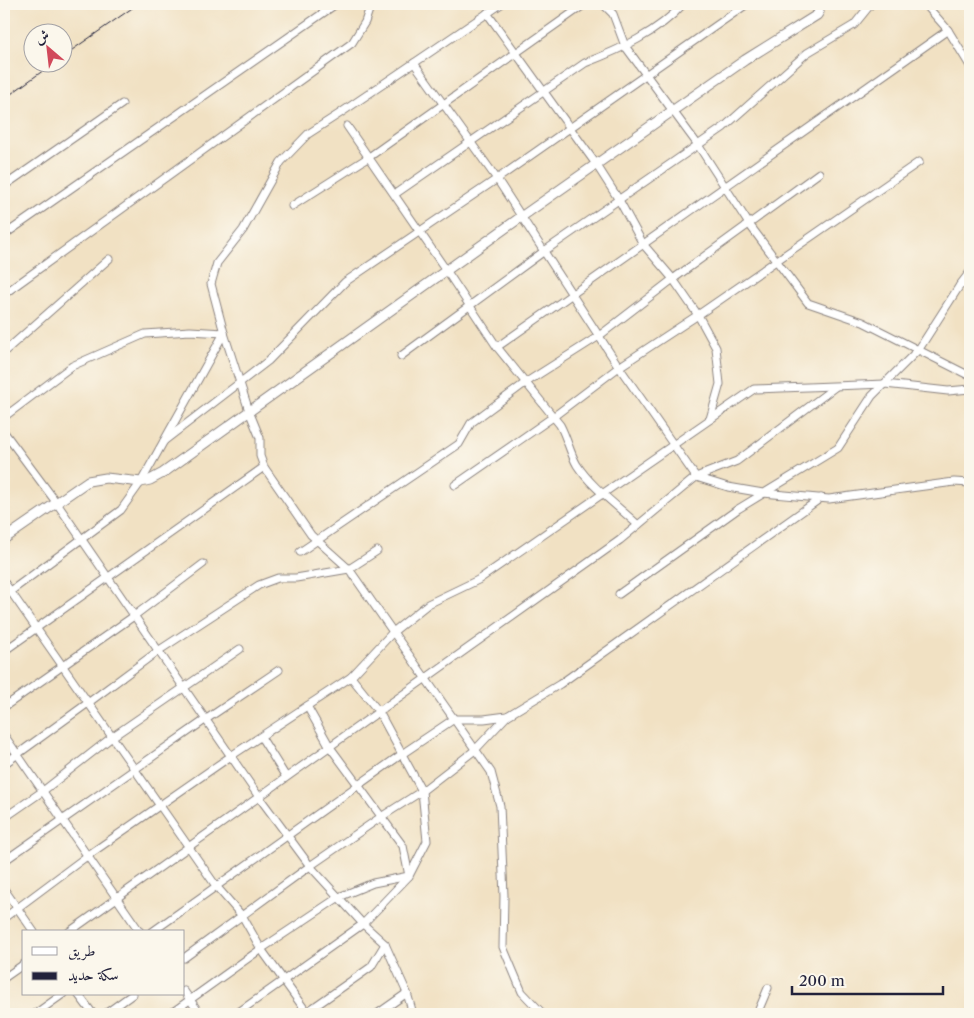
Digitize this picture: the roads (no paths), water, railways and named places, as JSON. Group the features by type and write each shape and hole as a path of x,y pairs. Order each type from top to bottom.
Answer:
{"main road":[{"path":"4,539 88,481 96,478 141,482 150,480 163,473 521,216 745,60 817,16 819,12 817,4"}],"street":[{"path":"4,235 336,4"},
{"path":"4,294 352,42 365,22 371,4"},
{"path":"500,4 308,134 281,162 243,230 217,263 210,284 249,411 260,438 260,456 264,467 311,535 350,569 491,772 500,806 504,896 503,947 522,992 542,1014"},
{"path":"292,206 369,157 585,4"},
{"path":"603,4 613,14 625,46 698,145 748,224 808,303 863,322 920,349 970,376"},
{"path":"395,194 586,63 636,40 677,11 683,4"},
{"path":"164,441 241,384 268,361 345,282 747,4"},
{"path":"401,356 544,252 724,127 807,53 854,25 870,4"},
{"path":"925,4 948,30 970,66"},
{"path":"487,13 596,164 619,200 643,244 673,279 698,315 716,348 720,384 710,420"},
{"path":"497,347 948,30"},
{"path":"414,63 497,178 619,367 696,477 728,487 763,493 829,499 954,482 970,483"},
{"path":"4,186 122,104"},
{"path":"347,126 395,194 497,347 560,425 577,464 603,493 638,525"},
{"path":"455,485 553,417 619,367 698,315 919,162"},
{"path":"300,552 459,444 471,423 525,383 599,336 673,279 819,173"},
{"path":"4,352 109,260"},
{"path":"619,594 738,508 838,448 872,396 920,349 970,272"},
{"path":"960,285 970,284"},
{"path":"4,417 72,366 145,334 190,331 224,333"},
{"path":"7,593 121,510 141,482 224,333"},
{"path":"4,918 87,856 160,805 351,677 393,632 428,604 478,580 754,389 885,384 948,391 970,389"},
{"path":"72,930 620,540 696,477 737,461 836,386"},
{"path":"4,432 56,502 259,797 310,866 363,924 385,944 407,993 413,1014"},
{"path":"4,651 264,467"},
{"path":"185,957 243,917 310,866 422,791 476,750 507,716 560,684 822,498"},
{"path":"4,764 158,650 259,584 278,578 296,578 350,569 377,551"},
{"path":"4,707 134,616 203,564"},
{"path":"4,582 7,593 36,628 216,886 243,917 261,949 306,1014 371,967 385,944"},
{"path":"4,818 112,737 240,649"},
{"path":"4,861 279,670"},
{"path":"236,1014 363,924 409,876 427,841 422,791 379,712 351,677"},
{"path":"307,706 330,747 403,846 409,876"},
{"path":"155,930 454,719 484,719 507,716"},
{"path":"4,735 139,930"},
{"path":"261,737 286,778"},
{"path":"170,1014 261,949 339,897 372,883 409,876"},
{"path":"4,889 33,930"},
{"path":"4,978 22,965"},
{"path":"757,1014 768,988"},
{"path":"185,993 200,1014"},
{"path":"377,1014 407,993"},
{"path":"35,1014 61,996"},
{"path":"80,996 93,1014"},
{"path":"105,1014 130,996"}],"railway":[{"path":"72,50 138,4"},
{"path":"4,99 41,72"}]}
